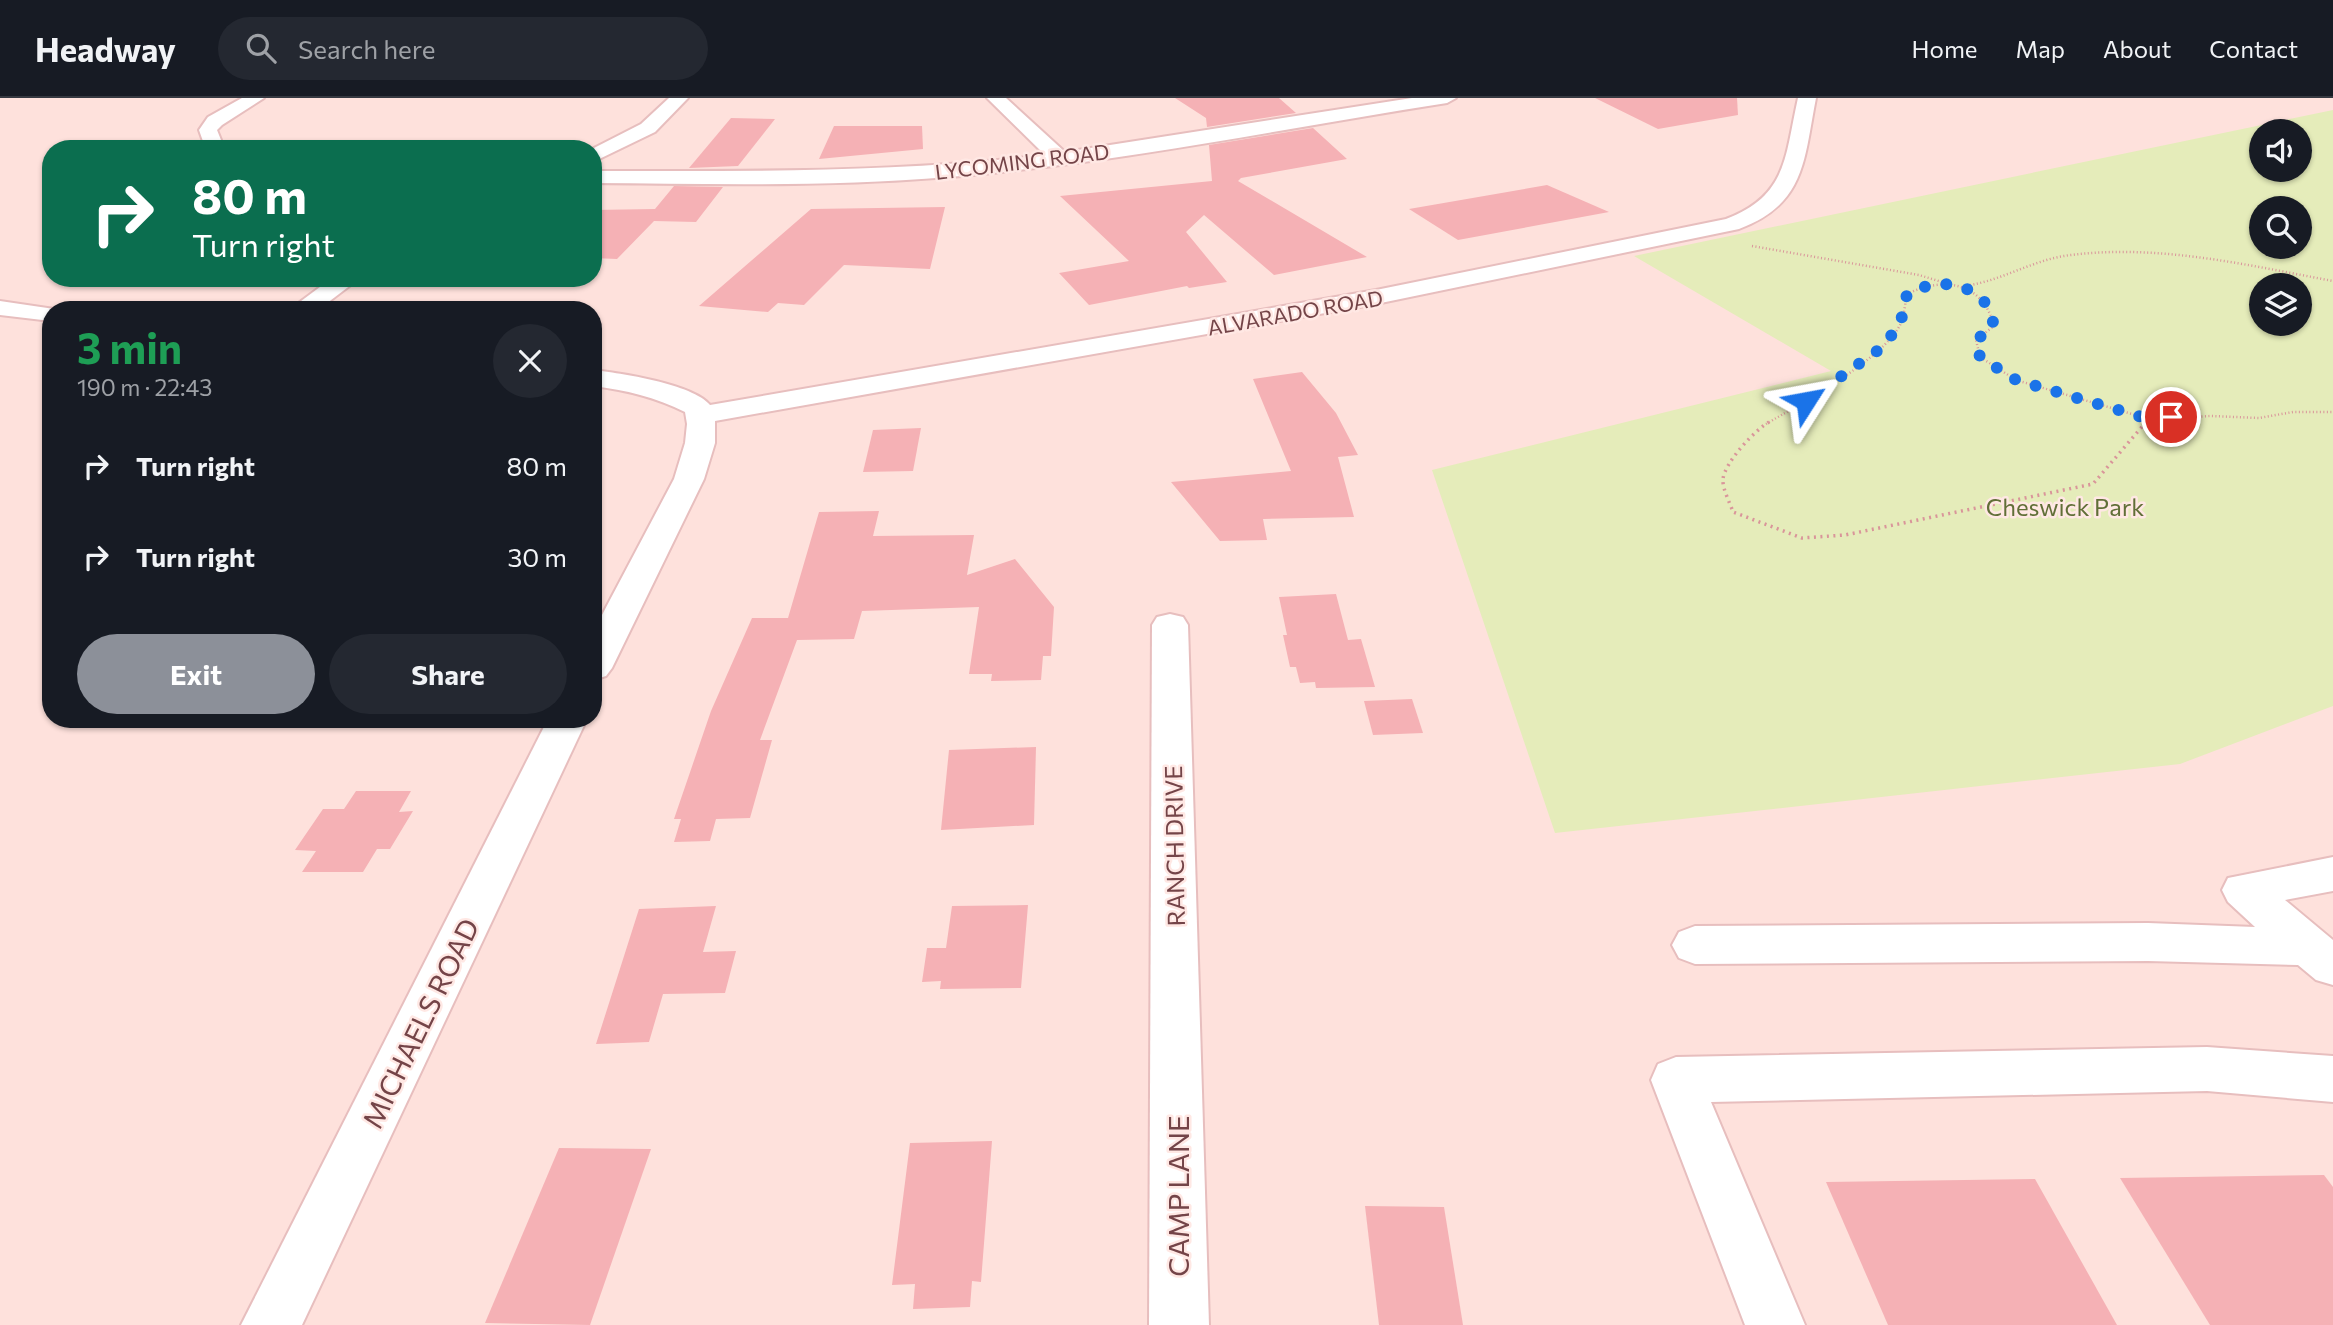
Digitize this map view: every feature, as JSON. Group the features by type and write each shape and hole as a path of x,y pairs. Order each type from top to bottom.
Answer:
{"street":[{"path":"211,140 208,130 215,121 255,98"},
{"path":"602,151 648,128 679,98"},
{"path":"996,98 1060,158"},
{"path":"1365,98 1389,107"},
{"name":"LYCOMING ROAD","path":"602,177 905,174 1060,158 1447,98"},
{"name":"ALVARADO ROAD","path":"701,415 1336,304 1707,230 1754,215 1780,193 1788,173 1807,98"},
{"path":"315,301 335,287"},
{"path":"0,308 42,313"},
{"path":"602,380 647,387 680,398 697,407 702,425 697,457 689,479 602,650"},
{"name":"RANCH DRIVE","path":"1170,625 1177,1066"},
{"name":"MICHAELS ROAD","path":"271,1325 564,728"},
{"path":"2321,956 2244,890 2333,874"},
{"path":"1695,945 2148,942 2321,956"},
{"name":"CAMP LANE","path":"1177,1066 1179,1325"},
{"path":"1775,1325 1676,1080 2207,1069 2333,1079"}],"path":[{"path":"1707,230 1767,250 1919,275 1947,284"},
{"path":"2149,419 2093,484 1845,535 1802,538 1733,512 1723,480 1730,463 1758,428 1806,401 1880,349 1900,325 1907,294 1922,285 1982,286 2068,255 2148,251 2221,259 2333,281"},
{"path":"1962,286 1987,305 1994,326 1976,340 1980,357 2016,380 2149,419 2211,416 2259,418 2293,412 2333,412"}],"green space":[{"name":"Cheswick Park","path":"2333,110 2333,706 2180,764 1555,833 1432,470 1831,371 1634,256 2249,128 2249,182 2312,182 2312,119 2290,119"}],"building":[{"path":"1175,98 1279,98 1296,113 1207,127 1206,118"},
{"path":"1595,98 1737,98 1738,115 1658,129"},
{"path":"731,118 775,119 738,166 689,168"},
{"path":"834,126 922,126 923,149 819,159"},
{"path":"1313,128 1347,159 1241,178 1238,181 1367,257 1274,275 1204,215 1186,232 1227,282 1189,288 1187,286 1089,305 1059,273 1129,261 1060,196 1212,181 1209,145"},
{"path":"1547,185 1609,212 1458,240 1409,209"},
{"path":"674,186 723,187 696,222 654,221 617,259 602,258 602,210 655,209"},
{"path":"945,207 930,269 844,265 804,305 778,303 768,312 699,306 811,209"},
{"path":"1302,372 1336,413 1358,455 1338,457 1354,517 1263,519 1267,540 1220,541 1171,482 1291,471 1253,379"},
{"path":"921,428 913,471 863,472 873,430"},
{"path":"879,511 873,536 974,535 967,575 1015,559 1054,607 1051,656 1043,656 1041,680 991,681 992,674 969,674 979,607 862,611 854,639 797,640 760,740 772,740 750,818 716,819 710,841 674,842 681,819 674,819 711,711 752,618 788,618 819,512"},
{"path":"1336,594 1348,640 1361,639 1375,687 1316,688 1315,682 1300,683 1296,667 1290,667 1279,597"},
{"path":"1412,699 1423,733 1373,735 1364,701"},
{"path":"1036,747 1034,825 941,830 949,750"},
{"path":"356,791 411,791 399,812 413,811 390,849 377,849 363,872 302,872 316,851 295,850 323,809 344,809"},
{"path":"1028,905 1021,988 940,989 941,981 922,982 927,948 946,948 952,906"},
{"path":"716,906 703,952 736,951 725,993 663,994 649,1042 596,1044 639,909"},
{"path":"992,1141 981,1282 972,1281 970,1307 913,1309 915,1284 892,1285 910,1143"},
{"path":"559,1148 651,1149 590,1325 485,1323"},
{"path":"2324,1175 2333,1187 2333,1325 2210,1325 2120,1178"},
{"path":"2035,1179 2117,1325 1888,1325 1826,1182"},
{"path":"1365,1206 1444,1207 1463,1325 1379,1325"}],"route":[{"path":"1806,401 1880,349 1900,325 1907,294 1922,285 1947,284 1962,286 1987,305 1994,326 1976,340 1980,357 2016,380 2149,419 2171,417"}]}
